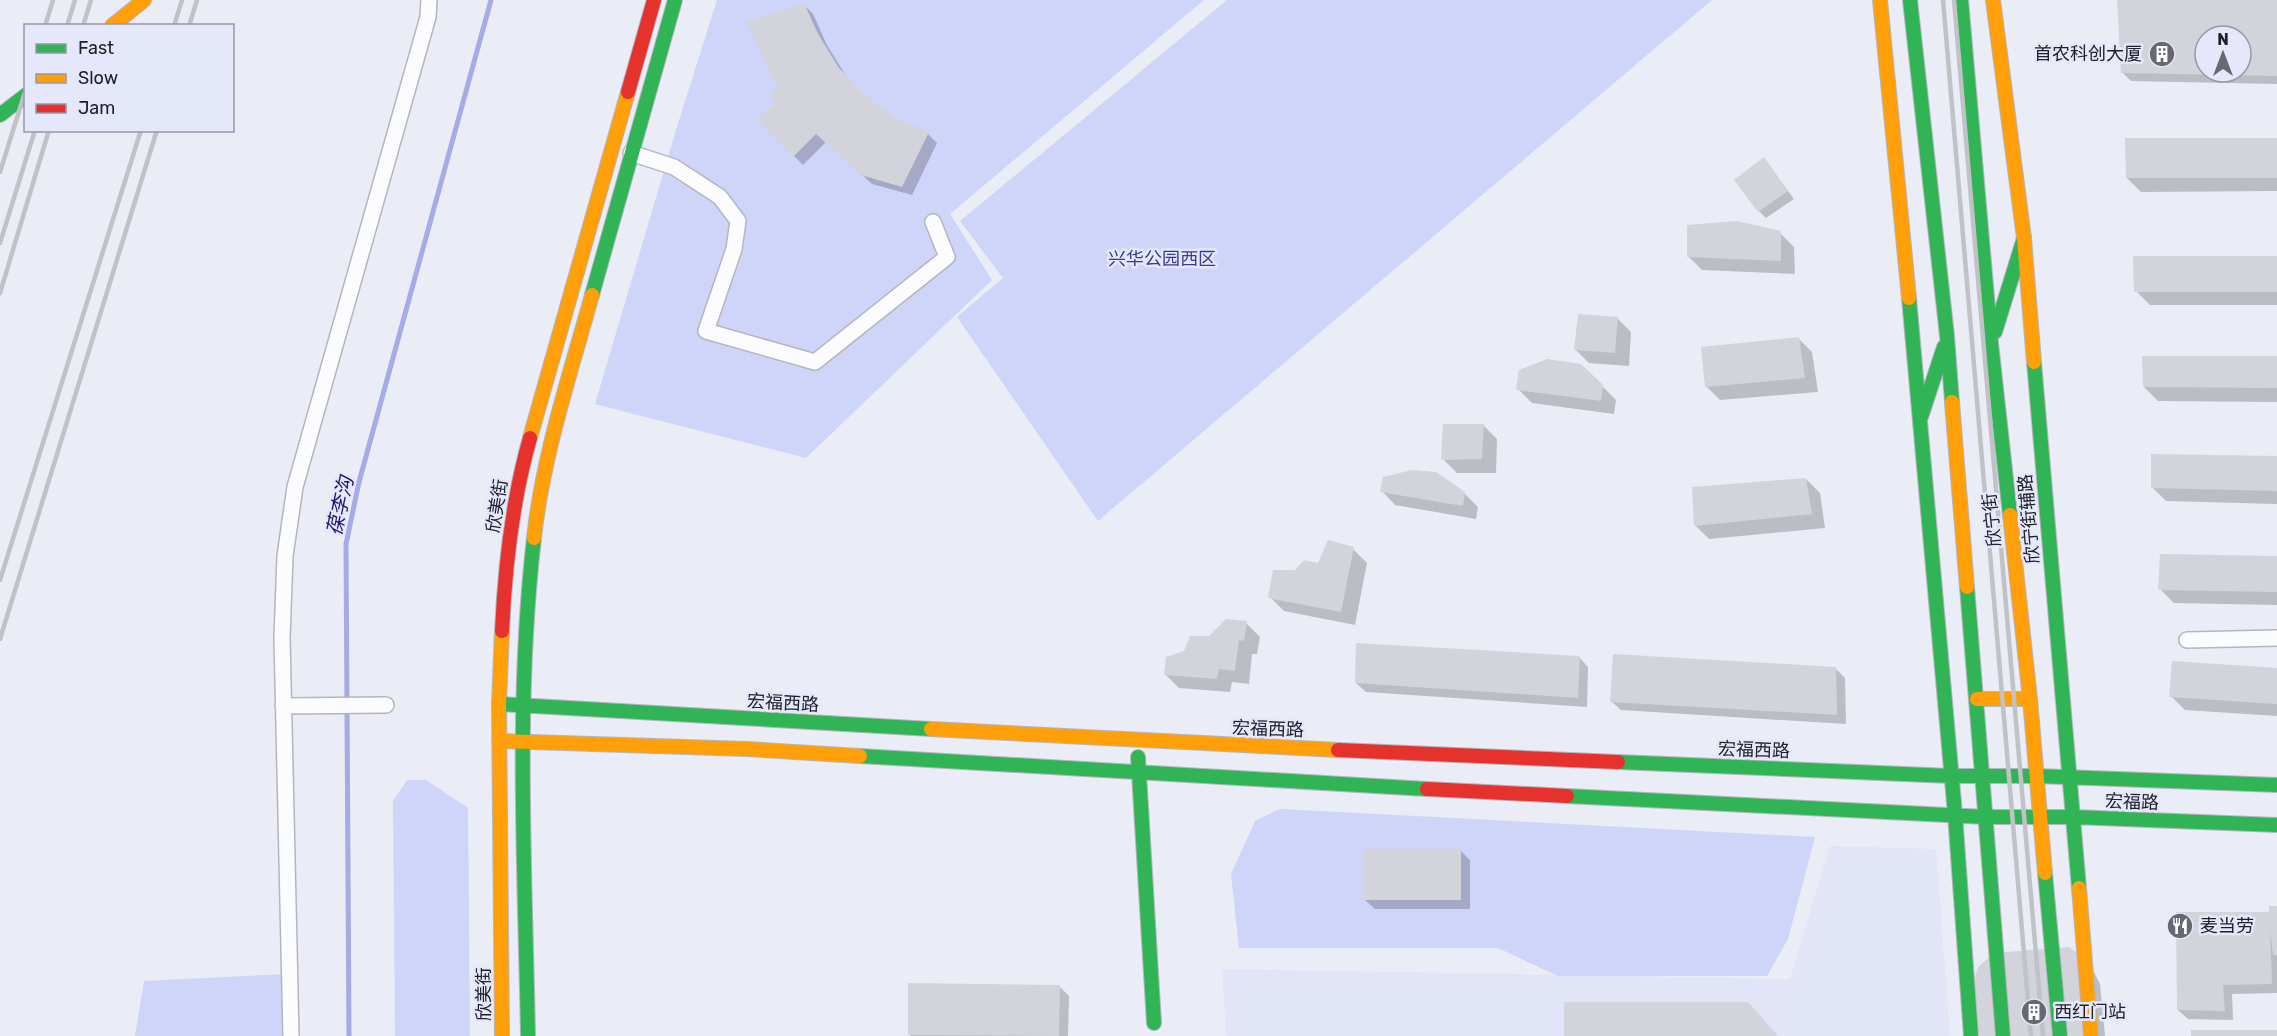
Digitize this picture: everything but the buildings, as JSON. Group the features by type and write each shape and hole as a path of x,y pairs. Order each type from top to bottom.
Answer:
{"main road":[{"path":"114,24 144,0"},
{"name":"欣美街","path":"502,1036 499,704 505,574 518,480 654,0"},
{"path":"528,1036 523,741 529,580 537,509 553,434 675,0"},
{"path":"1880,0 1922,417 1971,1036"},
{"name":"欣宁街","path":"1910,0 1947,336 2003,1036"},
{"name":"欣宁街","path":"1961,0 1991,343 2030,699 2060,1036"},
{"name":"欣宁街辅路","path":"1993,0 2024,238 2091,1036"},
{"path":"0,115 24,96"},
{"path":"1991,343 2024,238"},
{"path":"1922,417 1947,336"},
{"path":"1977,699 2030,699"},
{"name":"宏福西路","path":"499,704 1137,741 1951,776 2037,776"},
{"path":"500,741 747,749 1986,817"},
{"path":"1137,741 1155,1023"},
{"name":"宏福路","path":"2037,776 2277,785"},
{"path":"2230,823 2220,805 2232,783"},
{"name":"宏福路","path":"1986,817 2073,817 2277,825"}],"street":[{"path":"291,1036 289,706 282,638 285,556 295,487 428,17 429,0"},
{"path":"632,153 674,167 720,197 738,221 735,249 706,331 815,362 947,257 933,222"},
{"path":"2187,640 2277,638"},
{"path":"289,706 384,705"}],"shaded area":[{"path":"1830,846 1936,849 1950,1036 1226,1036 1222,969 1790,979"}],"green space":[{"path":"717,0 1204,0 950,214 992,280 806,458 595,404"},
{"name":"兴华公园西区","path":"1227,0 1712,0 1098,521 957,317 1003,278 960,221"},
{"path":"407,780 426,780 468,808 470,1036 395,1036 393,801"},
{"path":"1280,809 1815,837 1788,939 1767,976 1558,976 1498,948 1239,948 1231,874 1255,821"},
{"path":"285,974 286,1036 135,1036 144,981"}],"waterway":[{"name":"葆李沟","path":"349,1036 346,544 359,482 491,0"}],"railway":[{"path":"46,24 53,0"},
{"path":"68,24 75,0"},
{"path":"84,24 91,0"},
{"path":"175,24 182,0"},
{"path":"190,24 197,0"},
{"path":"1943,0 2031,1036"},
{"path":"1954,0 2043,1036"},
{"path":"0,172 24,95"},
{"path":"0,243 34,132"},
{"path":"0,293 48,132"},
{"path":"0,580 140,132"},
{"path":"0,639 156,132"}],"traffic: fast":[{"path":"592,295 675,0"},
{"path":"1910,0 1947,336 1952,402"},
{"path":"1961,0 1991,343 2010,515"},
{"path":"0,115 24,97"},
{"path":"1995,332 2024,238"},
{"path":"1909,298 1955,814 1971,1036"},
{"path":"1921,417 1944,347"},
{"path":"2034,362 2079,888"},
{"path":"528,1036 523,724 528,600 534,538"},
{"path":"1967,587 2003,1036"},
{"path":"499,704 931,729"},
{"path":"860,756 1427,789"},
{"path":"1138,757 1154,1023"},
{"path":"1618,762 1951,776 2037,776"},
{"path":"2037,776 2277,785"},
{"path":"1567,796 1986,817"},
{"path":"1986,817 2073,817 2277,825"},
{"path":"2045,873 2060,1036"}],"traffic: slow":[{"path":"114,24 144,0"},
{"path":"1880,0 1909,298"},
{"path":"1993,0 2024,238 2034,362"},
{"path":"530,438 628,92"},
{"path":"534,538 551,446 592,295"},
{"path":"1952,402 1967,587"},
{"path":"2010,515 2030,699 2045,873"},
{"path":"502,631 499,704 502,1036"},
{"path":"1977,699 2030,699"},
{"path":"931,729 1338,750"},
{"path":"499,741 747,749 860,756"},
{"path":"2079,888 2091,1036"}],"traffic: jam":[{"path":"628,92 654,0"},
{"path":"502,631 510,533 518,485 530,438"},
{"path":"1338,750 1618,762"},
{"path":"1427,789 1567,796"}],"place":[{"name":"首农科创大厦","path":"2162,54"},
{"name":"麦当劳","path":"2180,926"},
{"name":"西红门站","path":"2034,1012"}]}
